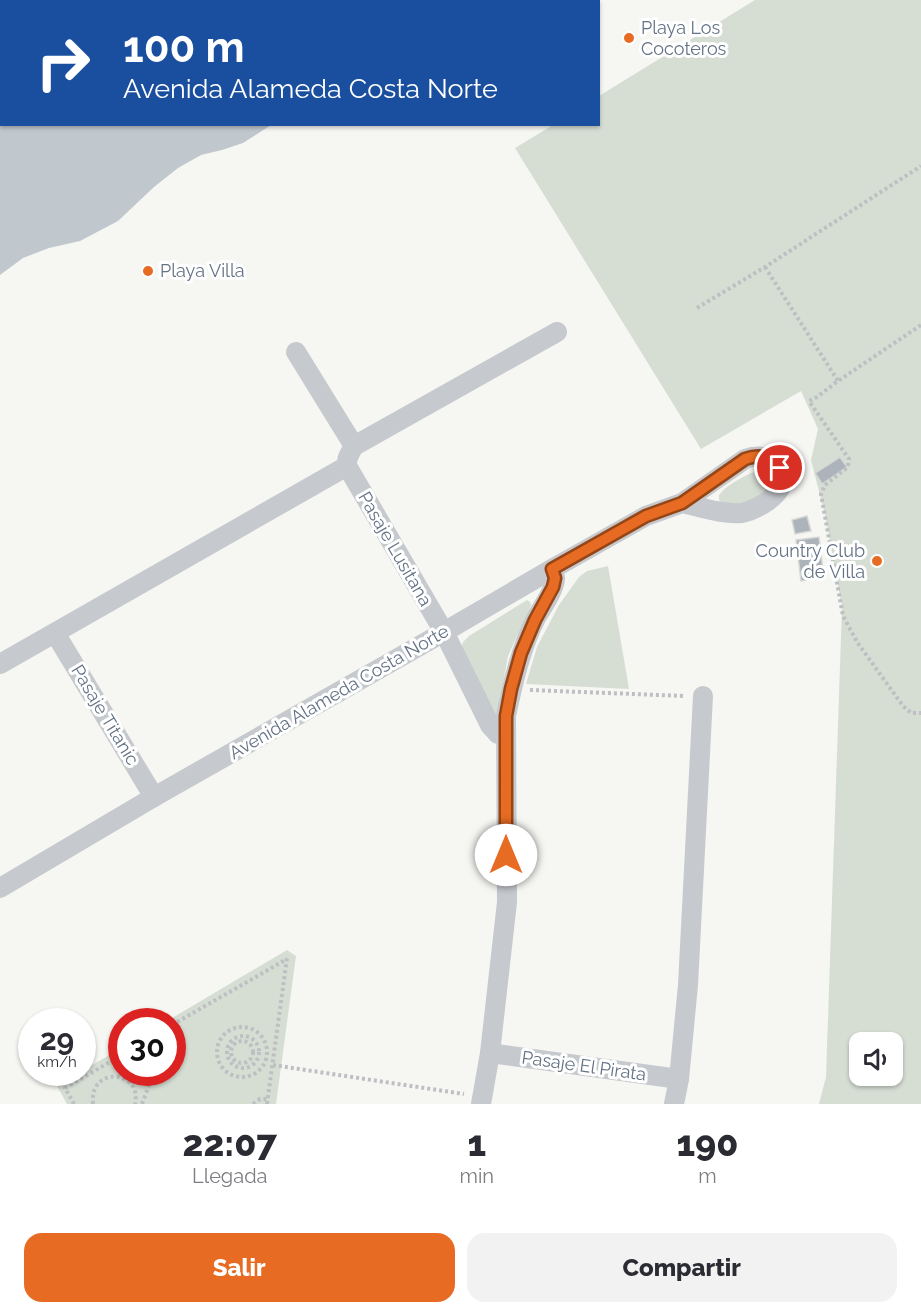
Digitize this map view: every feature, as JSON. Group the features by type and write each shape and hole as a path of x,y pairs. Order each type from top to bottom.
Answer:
{"street":[{"path":"0,664 347,466 346,461 354,446 556,332"},
{"path":"296,352 354,446"},
{"name":"Avenida Alameda Costa Norte","path":"0,888 552,569 646,516 682,503 745,459 761,456 769,459 780,468 784,481 762,505 740,513 729,513 682,503"},
{"name":"Pasaje Lusitana","path":"347,466 444,632 490,725 498,734 506,737"},
{"path":"482,1100 490,1053 507,902 506,716 521,653 553,587 555,578 552,569"},
{"name":"Pasaje Titanic","path":"56,633 154,797"},
{"path":"674,1104 679,1079 688,985 703,696"},
{"name":"Pasaje El Pirata","path":"490,1053 679,1079"}],"path":[{"path":"697,308 921,166"},
{"path":"765,267 838,381"},
{"path":"921,325 809,401 849,459 848,467 825,484 821,494 843,616 857,642 903,706 911,713 921,713"},
{"path":"511,689 703,696"},
{"path":"186,1017 287,958 268,1102 260,1099 253,1104"},
{"path":"244,1041 246,1028"},
{"path":"246,1028 258,1032 267,1047 267,1054 264,1063 254,1074 241,1076 231,1074 220,1063 218,1048 226,1033 234,1029 246,1028"},
{"path":"245,1035 250,1036 257,1043 260,1053 250,1067 242,1065 233,1058 229,1048 234,1037 245,1035"},
{"path":"218,1048 229,1048 241,1041 251,1045 254,1052 251,1058 242,1065 241,1076"},
{"path":"260,1053 274,1056"},
{"path":"74,1104 65,1088 108,1063"},
{"path":"273,1065 482,1100"},
{"path":"93,1104 94,1089 98,1083 112,1076 132,1084 135,1091 135,1104"},
{"path":"142,1104 149,1086"}],"shaded area":[{"name":"Country Club de Villa","path":"755,0 921,0 921,1104 819,1104 826,1077 842,607 825,515 811,460 818,429 801,391 701,449 515,148 551,126 600,126 600,95"},
{"path":"0,126 269,126 243,143 201,155 178,168 118,221 80,241 49,248 23,258 0,275"},
{"path":"762,469 771,472 772,478 770,486 764,493 744,505 725,505 719,500 719,495 727,487"},
{"path":"608,566 629,689 526,684 537,647 559,605 579,577 587,571"},
{"path":"527,600 531,605 508,656 496,715 461,649 463,642 469,636"},
{"path":"287,950 296,956 276,1104 67,1104 57,1086 96,1086 96,1063 108,1056 108,1086 186,1086 186,1010"}],"building":[{"path":"840,457 847,467 822,484 815,473"},
{"path":"807,516 811,531 795,534 792,520"},
{"path":"819,537 824,578 801,581 796,540"}],"place":[{"name":"Playa Los Cocoteros","path":"629,38"},
{"name":"Playa Villa","path":"148,271"},
{"name":"Country Club de Villa","path":"877,561"}],"route":[{"path":"506,855 506,716 521,653 553,587 555,578 552,569 646,516 682,503 745,459 761,456 775,462 780,468"}]}
